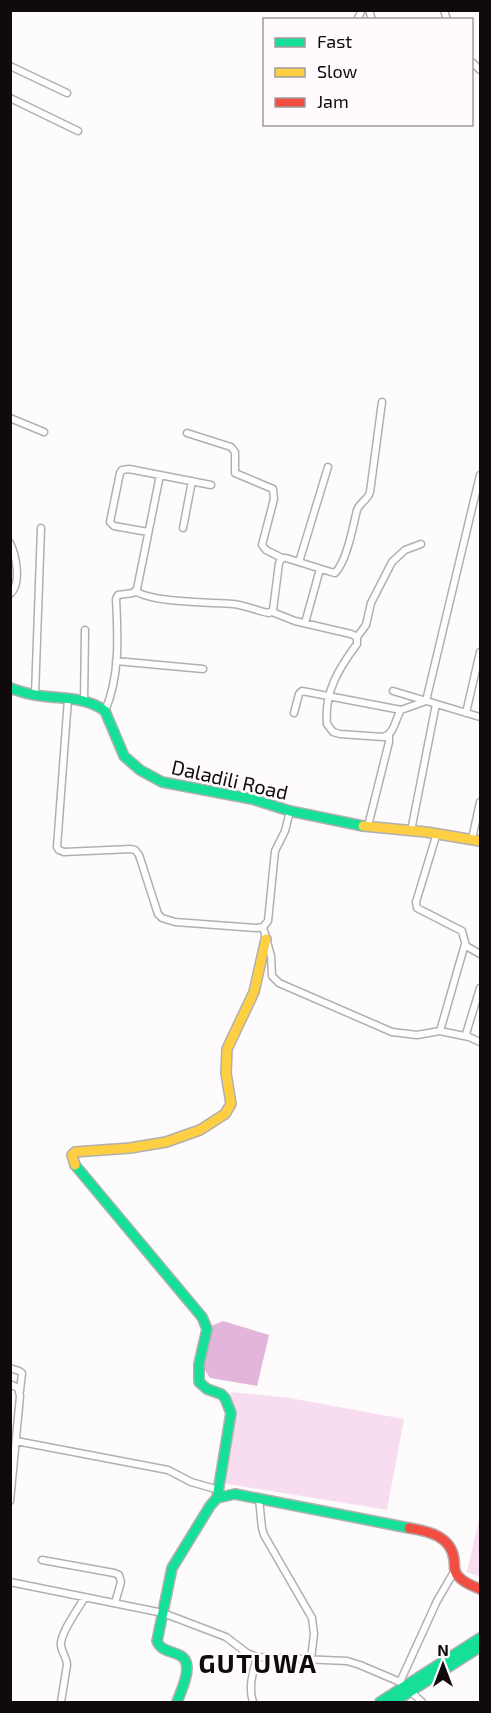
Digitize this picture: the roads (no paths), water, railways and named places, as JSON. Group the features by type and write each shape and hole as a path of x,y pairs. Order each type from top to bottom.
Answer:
{"street":[{"path":"10,66 67,93"},
{"path":"10,98 78,131"},
{"path":"187,433 231,447 235,452 234,473 273,489 274,499 262,545 266,550 282,558 335,573 344,558 359,506 369,495 382,402"},
{"path":"10,418 44,432"},
{"path":"299,562 328,467"},
{"path":"148,531 114,525 110,522 122,470 129,469 211,485"},
{"path":"135,591 138,587 160,475"},
{"path":"426,701 480,475"},
{"path":"183,528 192,481"},
{"path":"35,695 41,528"},
{"path":"10,543 17,570 15,590 10,594"},
{"path":"400,710 393,730 389,735 383,737 333,732 327,724 329,695 334,678 357,644 357,637 366,625 376,592 392,562 402,552 421,544"},
{"path":"272,612 279,563 282,558"},
{"path":"305,623 320,569"},
{"path":"10,688 35,695 94,704 105,711 113,689 116,661 116,597 135,591 148,596 204,603 236,604 357,637"},
{"path":"84,702 85,630"},
{"path":"466,713 480,652"},
{"path":"116,661 203,669"},
{"path":"294,713 300,692 305,691 400,710 426,701"},
{"path":"393,691 480,717"},
{"path":"68,699 57,843 59,850 72,852 135,850 139,855 158,914 162,918 168,921 263,927 268,921 275,851 285,831 290,812"},
{"path":"411,831 436,704"},
{"name":"Daladili Road","path":"105,711 124,756 150,777 162,782 252,799 290,812 333,821 437,833 476,840"},
{"path":"368,826 389,735"},
{"path":"476,840 480,802"},
{"path":"437,833 416,905 419,910 462,931 465,944 440,1031"},
{"path":"263,927 271,956 272,976 279,983 392,1032 417,1035 440,1031 480,1042"},
{"path":"177,1702 187,1663 180,1654 160,1649 157,1641 176,1559 218,1494 231,1413 230,1404 224,1395 204,1386 199,1381 198,1372 207,1329 205,1321 74,1163 72,1155 75,1152 109,1150 180,1139 200,1131 225,1114 231,1104 226,1073 226,1049 254,992 266,939"},
{"path":"465,944 480,954"},
{"path":"469,1038 467,1032 480,988"},
{"path":"10,1368 22,1373 10,1501"},
{"path":"10,1384 18,1388 20,1392"},
{"path":"16,1441 168,1470 218,1494 235,1494 426,1530 450,1546 455,1570 460,1579 480,1589"},
{"path":"259,1499 264,1535 312,1618 314,1634 311,1659"},
{"path":"42,1560 119,1575 121,1581 115,1603"},
{"path":"394,1702 405,1687 437,1601 455,1570"},
{"path":"10,1582 163,1613 226,1637 247,1653 257,1657 311,1659 360,1665 405,1687 422,1702"},
{"path":"61,1702 67,1665 62,1649 62,1638 85,1597"},
{"path":"380,1702 480,1638"},
{"path":"405,1687 480,1647"},
{"path":"253,1702 250,1683 257,1657"}],"district":[{"name":"GUTUWA","path":"258,1662"}]}
